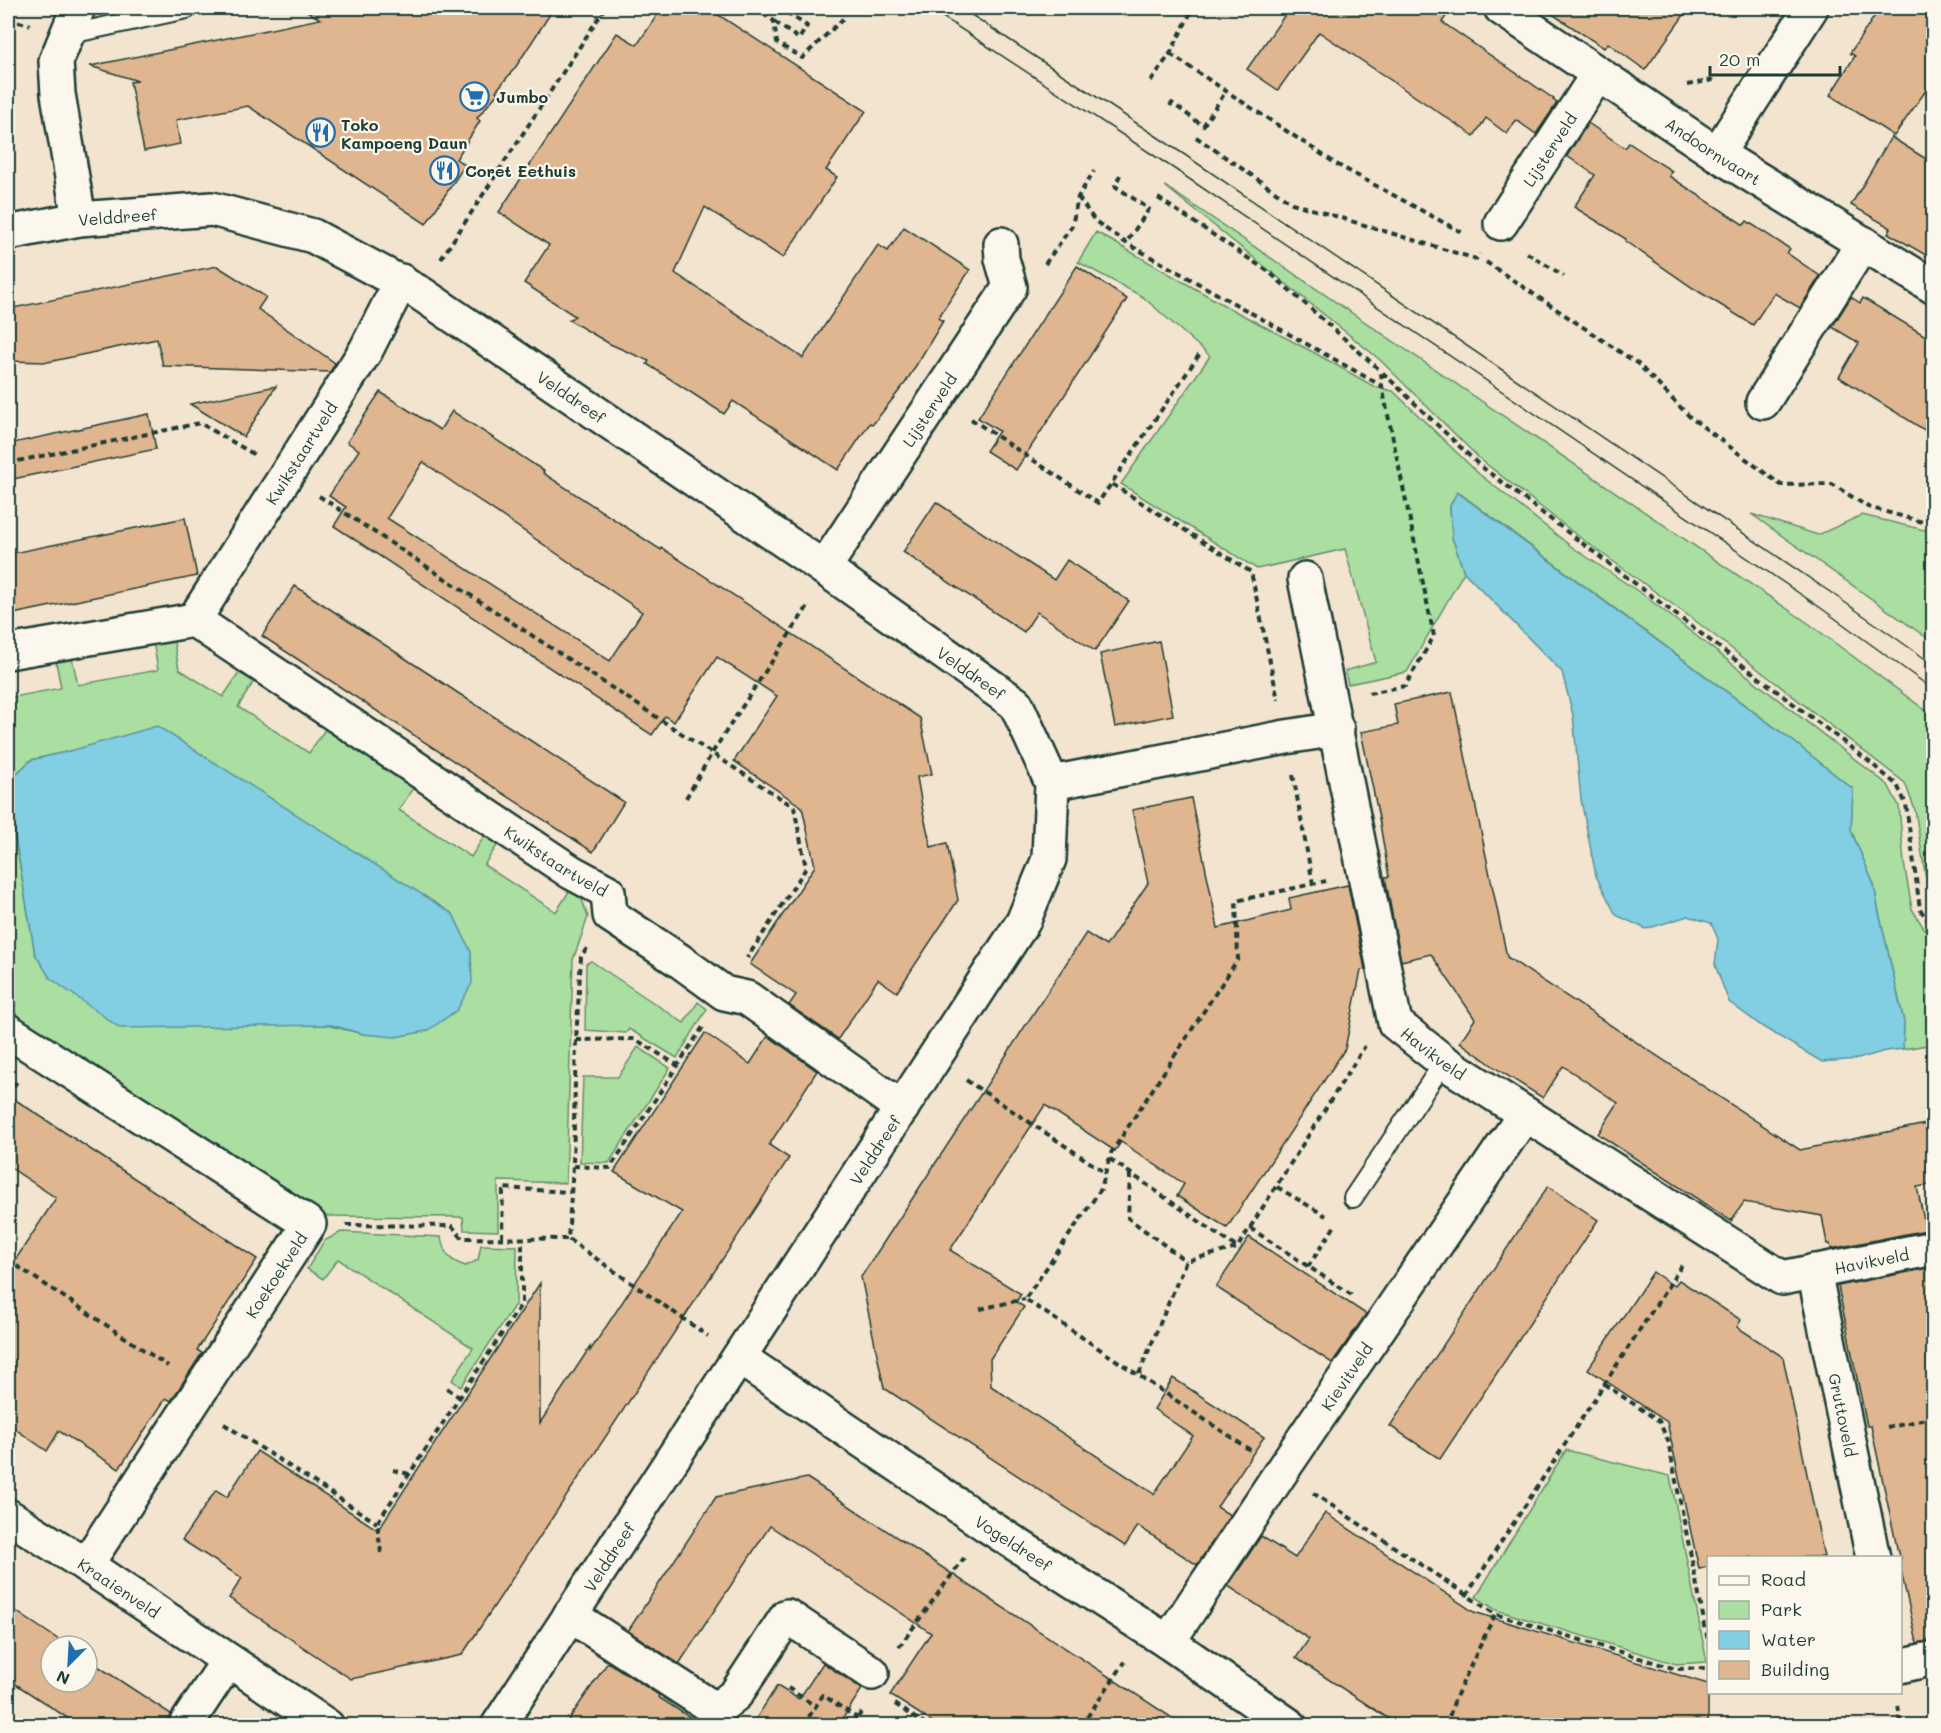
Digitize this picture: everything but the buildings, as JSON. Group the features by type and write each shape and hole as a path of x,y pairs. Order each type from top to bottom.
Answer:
{"street":[{"name":"Andoornvaart","path":"1501,8 1717,154 1934,287"},
{"path":"1717,154 1811,8"},
{"path":"72,21 56,61 58,94 79,219"},
{"name":"Lijsterveld","path":"1501,224 1598,74"},
{"name":"Velddreef","path":"8,232 79,219 212,209 313,236 410,287 827,570 1016,704 1052,783 1049,859 1023,922 498,1725"},
{"path":"1763,402 1863,243"},
{"path":"1001,244 1002,259 1010,287"},
{"name":"Kwikstaartveld","path":"410,287 366,350 195,620 571,872 608,892 610,915 724,993 747,999 902,1108"},
{"name":"Lijsterveld","path":"827,570 1010,287"},
{"name":"Havikveld","path":"1305,579 1395,1023 1444,1062 1782,1278 1934,1248"},
{"path":"8,652 195,620"},
{"path":"1052,783 1286,737 1334,715"},
{"name":"Koekoekveld","path":"8,1031 309,1224 86,1565"},
{"name":"Kievitveld","path":"1158,1636 1282,1472 1525,1114"},
{"name":"Gruttoveld","path":"1814,1271 1873,1556"},
{"name":"Vogeldreef","path":"740,1358 988,1526 1290,1725"},
{"name":"Kraaienveld","path":"8,1516 327,1725"},
{"path":"570,1615 716,1710 736,1694 787,1616 870,1686"},
{"path":"1902,1666 1934,1658"},
{"path":"185,1725 228,1661"}],"lane":[{"path":"72,21 188,8"},
{"path":"1353,1198 1444,1062"}],"path":[{"path":"410,287 605,8"},
{"path":"754,8 799,39 807,26 780,8"},
{"path":"1151,81 1170,54 1193,8"},
{"path":"774,21 777,43 802,58 846,16"},
{"path":"1170,54 1338,165 1467,234"},
{"path":"1630,95 1771,69"},
{"path":"1170,106 1172,103 1203,126 1226,91"},
{"path":"1196,136 1292,203 1477,258 1638,364 1690,417 1781,485 1832,484 1868,507 1934,525"},
{"path":"1010,287 1038,274 1072,226 1078,197 1094,171"},
{"path":"1120,175 1115,186 1149,209 1126,243"},
{"path":"1078,197 1095,221 1126,243 1382,386"},
{"path":"1158,198 1269,272 1381,370 1478,464 1695,627 1897,785 1906,804 1920,909 1934,930"},
{"path":"1525,251 1564,276"},
{"path":"938,398 1098,503 1198,355"},
{"path":"1334,715 1405,686 1434,636 1382,386 1381,370"},
{"path":"8,463 200,423 287,475 794,807 806,868 610,1168 573,1166"},
{"path":"1112,484 1251,572 1286,737 1313,884"},
{"path":"686,798 827,570"},
{"path":"980,1309 1025,1299 1101,1189 1111,1153 1238,959 1236,901 1365,875"},
{"path":"568,1239 581,957 610,915"},
{"path":"1186,1261 1237,1248 1391,1004"},
{"path":"576,1040 635,1039 677,1065"},
{"path":"934,1059 1106,1173"},
{"path":"1110,1159 1237,1248"},
{"path":"1131,1173 1128,1218 1186,1261"},
{"path":"1277,1187 1337,1222"},
{"path":"502,1238 502,1188 570,1192"},
{"path":"1308,1267 1353,1198"},
{"path":"309,1224 452,1226 462,1238 568,1239 740,1358"},
{"path":"1250,1228 1386,1318"},
{"path":"1466,1596 1705,1229"},
{"path":"381,1553 377,1523 522,1303 522,1239"},
{"path":"8,1260 377,1523"},
{"path":"1139,1374 1186,1261"},
{"path":"1025,1299 1495,1614 1676,1669 1707,1668"},
{"path":"1604,1384 1659,1421 1668,1441 1707,1636"},
{"path":"447,1388 459,1397"},
{"path":"1848,1436 1934,1417"},
{"path":"393,1470 409,1474"},
{"path":"898,1648 988,1526"},
{"path":"1446,1725 1455,1699 1495,1614"},
{"path":"1082,1725 1158,1636"},
{"path":"853,1725 870,1686"},
{"path":"802,1725 823,1695 857,1718"},
{"path":"892,1702 927,1725"},
{"path":"1897,1704 1902,1725"},
{"path":"773,1725 776,1721 783,1725"}],"green space":[{"path":"1165,186 1808,623 1933,716 1933,913 1932,896 1925,873 1915,810 1905,783 1697,622 1574,533 1480,459 1379,359"},
{"path":"1096,232 1229,308 1375,387 1393,391 1479,474 1572,547 1645,596 1888,785 1899,806 1904,863 1912,909 1933,943 1933,1044 1903,1049 1904,1022 1874,885 1851,830 1853,789 1793,741 1458,492 1450,506 1452,537 1464,572 1407,672 1348,684 1345,671 1376,662 1345,549 1257,569 1121,484 1210,356 1143,297 1078,262"},
{"path":"1751,514 1818,535 1862,515 1933,532 1933,642"},
{"path":"173,638 179,669 223,697 239,673 254,681 238,707 309,753 326,728 415,785 399,810 471,857 487,832 500,841 484,865 556,912 572,887 581,897 588,917 573,960 566,1183 498,1181 498,1231 464,1230 463,1217 318,1216 8,1011 8,698 61,688 56,662 72,658 78,685 158,670 153,641","holes":["70,751 453,914 461,932 363,1034 35,954 9,803 15,775 31,760"]},
{"path":"591,961 684,1023 698,1002 707,1009 677,1058 629,1029 626,1033 585,1030 586,964"},
{"path":"638,1047 670,1068 609,1163 580,1162 583,1077 618,1077"},
{"path":"341,1232 441,1237 448,1256 455,1262 466,1266 478,1260 481,1245 517,1246 516,1303 461,1387 452,1380 473,1348 338,1259 323,1279 307,1269 324,1241"},
{"path":"1566,1450 1670,1476 1707,1662 1676,1664 1496,1610 1476,1597"}],"water":[{"path":"1457,492 1793,741 1853,789 1851,830 1874,885 1904,1022 1903,1049 1885,1051 1858,1059 1822,1062 1763,1027 1729,1002 1715,965 1718,939 1711,923 1688,916 1646,929 1616,915 1596,876 1581,800 1573,715 1562,672 1464,572 1452,537 1450,506"},
{"path":"157,726 453,914 471,952 472,983 457,1010 427,1031 395,1037 363,1034 331,1025 120,1028 50,978 35,954 9,802 15,775 31,760"}],"tram line":[{"path":"929,8 1176,170 1818,606 1934,690"},
{"path":"961,8 1185,155 1830,592 1934,665"}],"place":[{"name":"Jumbo","path":"475,96"},
{"name":"Toko Kampoeng Daun","path":"320,133"},
{"name":"Coret Eethuis","path":"444,170"}]}
